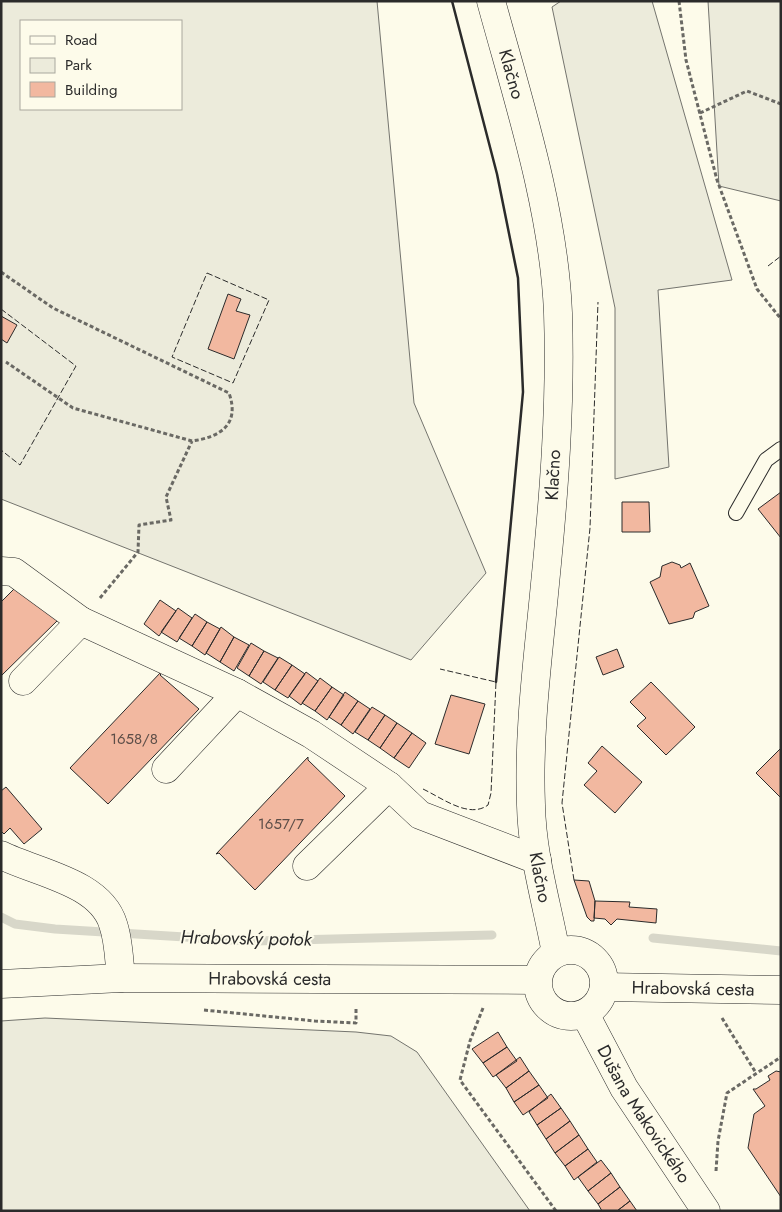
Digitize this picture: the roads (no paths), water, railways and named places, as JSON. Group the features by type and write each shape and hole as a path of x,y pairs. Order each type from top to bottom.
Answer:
{"street":[{"name":"Klačno","path":"491,1 530,141 548,230 558,310 559,378 551,521 533,687 530,752 531,808 537,860 556,953"},
{"path":"1,571 14,572 81,621 237,693 311,734 389,786 420,815 537,860"},
{"path":"23,681 81,621"},
{"path":"166,769 237,693"},
{"path":"307,866 389,786"},
{"path":"1,855 90,892 104,906 115,936 121,978"},
{"path":"574,950 590,956 598,964 604,975 604,987 598,1003 585,1014 568,1017 552,1011 543,1002 538,992 537,980 544,964 556,953 574,950"},
{"name":"Hrabovská cesta","path":"1,984 121,978 537,980"},
{"name":"Hrabovská cesta","path":"604,987 781,990"},
{"name":"Dušana Makovického","path":"585,1014 624,1088 706,1211"}],"lane":[{"path":"736,513 766,460 781,449"}],"waterway":[{"name":"Hrabovský potok","path":"1,917 15,924 55,929 250,941 492,935"},
{"name":"Hrabovský potok","path":"653,938 781,951"}]}
